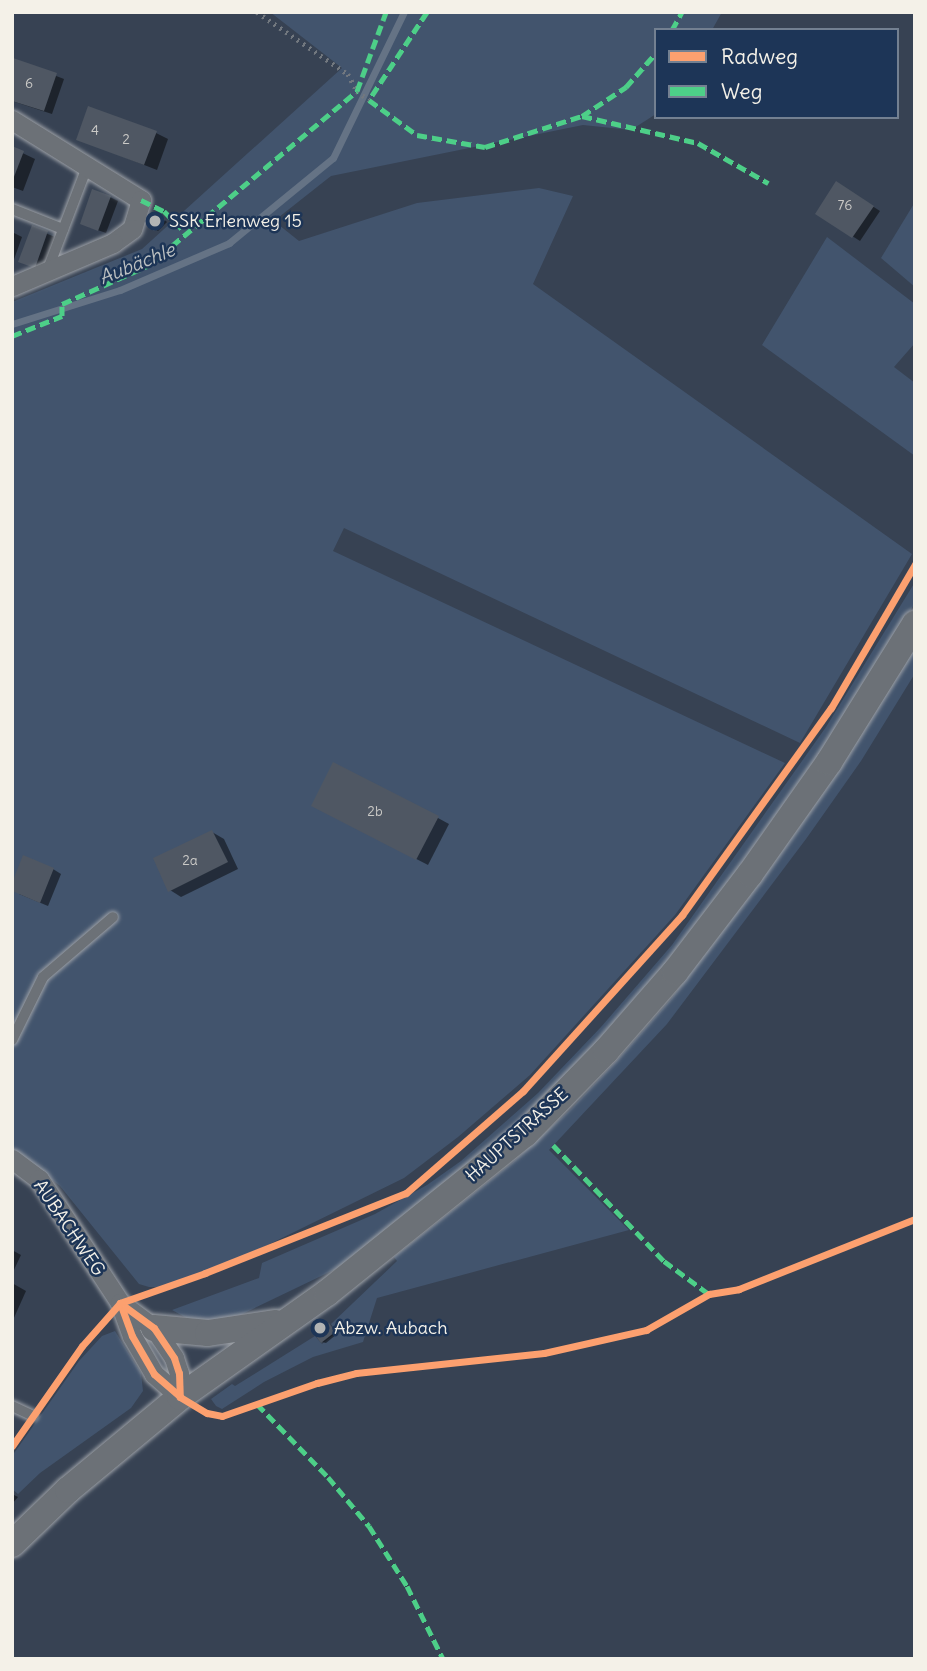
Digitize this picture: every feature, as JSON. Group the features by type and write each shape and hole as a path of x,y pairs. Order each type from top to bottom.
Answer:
{"main road":[{"name":"HAUPTSTRASSE","path":"12,1544 68,1490 180,1397 391,1242 524,1134 606,1051 675,971 750,874 829,762 915,624"},
{"path":"154,1328 208,1333 284,1321"}],"street":[{"path":"12,120 141,200 132,229 113,243 12,286"},
{"name":"AUBACHWEG","path":"12,1159 39,1180 120,1303 132,1336 154,1374 180,1397"},
{"name":"AUBACHWEG","path":"120,1303 154,1328 174,1358 180,1397"}],"lane":[{"path":"48,270 87,167"},
{"path":"12,209 64,229"},
{"path":"12,1040 43,977 113,917"},
{"path":"12,1406 33,1416"}],"path":[{"path":"257,12 348,75 357,91 369,100"}],"shaded area":[{"path":"270,12 722,12 713,28 654,28 654,115 631,130 583,125 331,176 274,221 299,241 417,203 539,188 573,196 533,284 912,554 800,743 344,528 333,551 785,763 675,915 530,1075 458,1137 404,1178 209,1274 166,1287 149,1287 139,1284 60,1186 12,1149 12,302 142,249 342,68"},
{"path":"915,202 915,287 881,258"},
{"path":"827,237 915,304 915,343 894,367 915,383 915,456 762,345"},
{"path":"915,582 915,603 822,754 669,963 587,1059 491,1150 342,1266 234,1318 192,1321 172,1310 259,1278 262,1263 375,1214 427,1185 461,1161 538,1093 601,1027 672,945 826,727"},
{"path":"915,649 914,675 861,761 806,839 667,1024 549,1150 629,1230 377,1298 363,1342 313,1357 264,1382 222,1409 216,1406 211,1399 232,1384 235,1386 315,1336 322,1344 337,1332 331,1324 397,1261 394,1257 512,1163 571,1109 620,1057 671,999 722,931"},
{"path":"115,1331 141,1373 143,1391 131,1408 40,1473 18,1494 12,1489 12,1456 79,1361 102,1336"}],"building":[{"path":"13,58 57,73 44,111 12,101"},
{"path":"88,106 157,131 144,165 76,140"},
{"path":"12,146 24,151 12,182"},
{"path":"836,181 874,206 852,238 815,214"},
{"path":"92,189 111,196 98,231 80,224"},
{"name":"SSK Erlenweg 15","path":"157,212 165,220 154,231 146,223"},
{"path":"32,225 48,231 35,268 18,262"},
{"path":"333,762 439,816 416,860 311,806"},
{"path":"212,830 228,862 168,892 153,858"},
{"path":"23,855 54,868 40,903 12,891 12,883"},
{"path":"329,1323 335,1332 321,1343 315,1335"}],"waterway":[{"name":"Aubächle","path":"12,324 120,290 229,243 333,158 404,12"}],"marked path":[{"path":"12,336 62,316 62,304 149,265 357,91 386,12"},
{"path":"427,12 369,100 417,135 485,147 582,116 626,87 654,55"},
{"path":"673,28 682,12"},
{"path":"582,116 698,143 768,183"},
{"path":"141,200 164,211 186,233"},
{"path":"553,1145 664,1261 709,1294"},
{"path":"257,1404 328,1477 369,1526 407,1586 443,1659"}],"cycle path":[{"path":"12,1446 82,1346 120,1303 205,1273 406,1193 523,1091 682,915 831,708 915,564"},
{"path":"120,1303 132,1336 154,1374 180,1397 207,1413 222,1416 317,1383 356,1373 544,1353 646,1330 709,1294 739,1289 915,1219"},
{"path":"120,1303 154,1328 174,1358 179,1373 180,1397"}],"place":[{"name":"SSK Erlenweg 15","path":"155,221"},
{"name":"Abzw. Aubach","path":"320,1328"}]}
